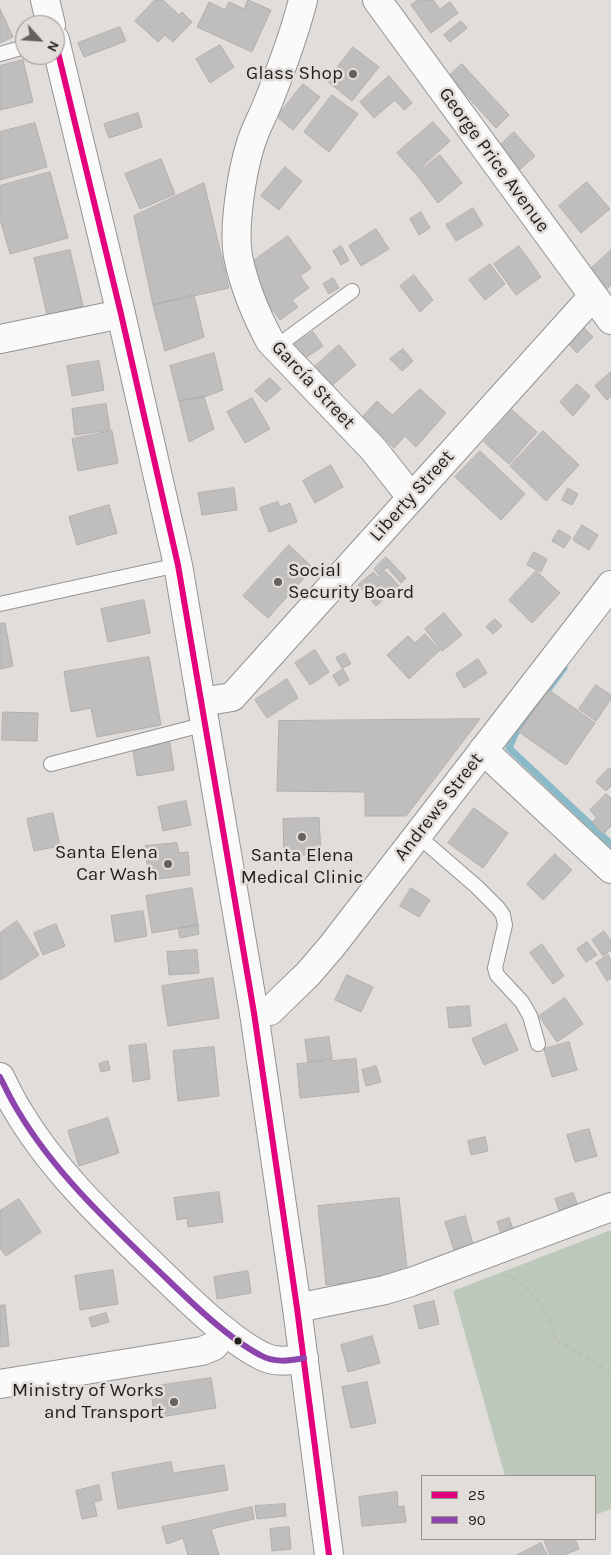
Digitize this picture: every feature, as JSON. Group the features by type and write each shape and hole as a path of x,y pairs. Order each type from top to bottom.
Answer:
{"main road":[{"path":"45,0 49,15"},
{"name":"García Street","path":"302,0 296,29 245,162 237,228 238,255 246,285 259,320 270,341 374,450 411,497"},
{"name":"George Price Avenue","path":"377,0 611,320"},
{"path":"61,65 121,314 178,565 254,1014 304,1358 329,1555"},
{"name":"Liberty Street","path":"204,713 232,697 593,296"},
{"path":"0,339 121,314"},
{"name":"Andrews Street","path":"254,1014 270,1011 308,974 332,946 611,584"},
{"path":"483,750 611,869"},
{"path":"0,1078 36,1139 80,1192 183,1295 225,1331 260,1355 273,1360 284,1361 304,1358"},
{"path":"297,1308 385,1290 411,1282 611,1207"},
{"path":"0,1384 202,1352 214,1346 225,1331"}],"lane":[{"path":"0,54 15,50"},
{"path":"276,347 352,290"},
{"path":"0,604 178,565"},
{"path":"52,764 204,713"},
{"path":"417,835 477,887 498,908 503,916 505,925 495,968 497,975 522,1002 530,1016 538,1044"}],"path":[{"path":"474,1258 489,1268 518,1280 530,1291 545,1311 554,1330 556,1340 611,1372"}],"green space":[{"path":"611,1230 611,1509 596,1515 596,1475 505,1475 453,1291"}],"building":[{"path":"155,0 163,0 179,15 182,12 192,22 173,42 165,35 158,42 135,21"},
{"path":"248,0 271,10 252,52 197,27 209,2 225,10 229,2 244,9"},
{"path":"418,0 433,0 440,9 450,2 458,13 431,33 411,5"},
{"path":"0,9 13,37 0,43"},
{"path":"461,21 467,28 450,42 444,35"},
{"path":"120,27 126,41 84,57 78,43"},
{"path":"220,45 234,67 210,83 196,59"},
{"name":"Glass Shop","path":"353,47 379,67 352,101 327,81"},
{"path":"15,62 15,65 24,65 33,102 0,110 0,66"},
{"path":"462,64 509,115 496,128 449,76"},
{"path":"389,76 412,103 404,110 395,100 374,118 360,102"},
{"path":"303,84 320,97 293,130 277,117"},
{"path":"332,95 358,114 329,152 304,132"},
{"path":"138,113 142,127 109,138 104,124"},
{"path":"433,122 450,141 415,173 397,153"},
{"path":"35,123 47,167 0,180 0,132"},
{"path":"514,132 535,156 517,172 496,149"},
{"path":"440,155 462,183 438,203 416,174"},
{"path":"161,159 175,194 140,209 125,174"},
{"path":"285,167 302,181 279,210 261,196"},
{"path":"50,172 68,238 10,254 0,219 0,186"},
{"path":"587,182 610,209 581,233 559,206"},
{"path":"204,183 229,288 153,305 134,216"},
{"path":"473,208 483,225 456,241 446,225"},
{"path":"421,212 430,228 419,235 410,219"},
{"path":"376,229 389,249 361,266 349,246"},
{"path":"288,236 311,268 300,276 309,288 292,300 298,307 280,320 242,269"},
{"path":"341,246 349,260 341,265 333,251"},
{"path":"519,246 541,277 516,295 494,264"},
{"path":"70,250 83,306 47,315 34,258"},
{"path":"611,250 611,285 601,295 583,276"},
{"path":"490,264 505,284 485,300 469,280"},
{"path":"414,275 433,300 420,312 400,286"},
{"path":"333,278 339,288 329,294 323,284"},
{"path":"194,295 204,337 165,351 153,305"},
{"path":"582,326 593,337 577,353 567,342"},
{"path":"313,332 323,346 304,359 294,345"},
{"path":"339,345 356,365 330,387 313,368"},
{"path":"403,349 413,361 402,371 390,359"},
{"path":"214,353 223,390 204,397 179,401 170,366"},
{"path":"99,361 104,390 72,396 67,366"},
{"path":"611,372 611,396 607,400 595,386"},
{"path":"270,378 281,389 266,402 255,391"},
{"path":"577,384 590,396 573,416 560,402"},
{"path":"420,389 446,413 416,447 405,436 394,448 363,416 377,401 392,415"},
{"path":"204,397 214,429 189,442 179,401"},
{"path":"252,398 270,429 245,443 227,412"},
{"path":"106,404 110,430 75,435 72,409"},
{"path":"512,410 537,432 509,464 484,442"},
{"path":"112,431 118,463 78,471 72,439"},
{"path":"543,431 579,465 546,501 510,466"},
{"path":"480,451 525,494 501,520 455,477"},
{"path":"331,465 343,487 315,503 303,481"},
{"path":"234,488 237,510 202,515 198,493"},
{"path":"568,488 578,494 572,505 562,500"},
{"path":"278,502 280,507 290,503 297,522 269,532 260,508"},
{"path":"109,505 117,533 77,545 69,517"},
{"path":"582,525 598,535 589,550 573,540"},
{"path":"559,530 571,537 564,548 552,541"},
{"name":"Social Security Board","path":"289,545 313,568 268,618 243,596"},
{"path":"534,552 547,559 541,572 527,565"},
{"path":"386,557 406,578 401,583 387,567 379,575 374,569"},
{"path":"385,571 399,586 376,606 358,585 373,572 378,577"},
{"path":"536,571 560,593 532,623 509,600"},
{"path":"144,600 150,633 108,642 101,609"},
{"path":"444,613 462,635 442,651 425,629"},
{"path":"495,619 502,626 493,634 486,627"},
{"path":"5,623 13,666 0,669 0,624"},
{"path":"425,634 440,650 409,679 387,655 408,636 415,643"},
{"path":"315,650 329,672 310,685 295,663"},
{"path":"345,653 351,664 342,668 336,658"},
{"path":"149,657 161,725 97,737 91,708 71,712 64,672"},
{"path":"478,659 487,673 464,688 456,674"},
{"path":"343,669 349,680 339,686 333,676"},
{"path":"287,679 298,698 267,718 255,700"},
{"path":"596,685 611,695 611,699 596,721 579,709"},
{"path":"549,690 595,723 566,765 519,732"},
{"path":"3,712 38,713 37,741 2,740"},
{"path":"480,719 406,816 365,816 365,792 277,791 279,721"},
{"path":"169,737 174,770 137,776 132,744"},
{"path":"609,768 611,770 611,786 606,791 596,782"},
{"path":"606,794 611,798 611,826 603,834 592,822 597,818 590,810"},
{"path":"186,801 191,825 163,831 158,807"},
{"path":"474,808 508,833 483,868 448,843"},
{"path":"53,813 60,846 34,851 27,819"},
{"name":"Santa Elena Medical Clinic","path":"319,818 321,854 284,856 283,819"},
{"name":"Santa Elena Car Wash","path":"177,843 179,853 188,852 190,875 149,880 145,846"},
{"path":"555,854 572,870 543,900 527,884"},
{"path":"192,888 198,925 152,933 146,896"},
{"path":"411,888 430,900 419,917 400,906"},
{"path":"143,911 147,936 115,942 111,916"},
{"path":"17,921 39,955 1,980 0,933"},
{"path":"56,924 65,946 43,955 34,933"},
{"path":"198,925 199,934 180,938 178,928"},
{"path":"604,931 611,941 611,950 603,956 592,940"},
{"path":"587,942 597,955 586,962 577,949"},
{"path":"542,944 564,976 553,984 530,953"},
{"path":"197,950 199,973 169,975 167,952"},
{"path":"608,955 611,960 611,978 607,981 596,963"},
{"path":"347,975 373,987 361,1012 335,1000"},
{"path":"213,978 219,1018 168,1026 162,986"},
{"path":"565,998 583,1024 557,1042 539,1016"},
{"path":"469,1006 471,1026 449,1028 447,1008"},
{"path":"506,1024 518,1050 484,1065 472,1039"},
{"path":"329,1037 332,1059 308,1062 305,1040"},
{"path":"569,1042 577,1070 552,1077 544,1049"},
{"path":"146,1044 150,1079 133,1082 129,1046"},
{"path":"214,1047 219,1096 178,1101 173,1051"},
{"path":"356,1059 359,1092 300,1098 297,1064"},
{"path":"108,1061 110,1070 101,1072 99,1064"},
{"path":"376,1066 381,1082 366,1086 362,1070"},
{"path":"108,1118 119,1153 79,1166 68,1131"},
{"path":"589,1129 597,1156 575,1162 567,1135"},
{"path":"485,1137 488,1151 471,1155 468,1141"},
{"path":"219,1192 223,1222 188,1227 187,1218 177,1220 174,1198"},
{"path":"573,1193 579,1209 561,1216 555,1199"},
{"path":"399,1198 408,1277 326,1285 318,1206"},
{"path":"19,1199 41,1232 6,1256 0,1248 0,1211"},
{"path":"465,1216 473,1244 454,1250 445,1222"},
{"path":"509,1218 513,1229 501,1233 497,1222"},
{"path":"113,1270 118,1304 80,1310 75,1276"},
{"path":"248,1271 251,1293 217,1299 214,1277"},
{"path":"434,1301 439,1324 419,1329 414,1306"},
{"path":"5,1305 9,1346 0,1347 0,1306"},
{"path":"106,1313 109,1322 92,1327 89,1318"},
{"path":"372,1336 380,1363 348,1372 341,1345"},
{"path":"211,1378 216,1408 155,1418 150,1387"},
{"path":"367,1382 376,1423 351,1428 342,1387"},
{"path":"171,1462 173,1473 224,1465 228,1490 118,1509 112,1473"},
{"path":"99,1485 102,1500 94,1502 97,1516 82,1519 76,1491"},
{"path":"397,1492 398,1507 404,1506 406,1522 362,1526 359,1497"},
{"path":"285,1504 286,1516 257,1519 255,1506"},
{"path":"252,1507 254,1519 211,1529 219,1555 188,1555 183,1538 167,1544 162,1527"},
{"path":"289,1527 291,1549 272,1551 270,1529"},
{"path":"544,1540 575,1540 579,1549 564,1555 550,1555"},
{"path":"541,1543 547,1555 517,1555"}],"waterway":[{"path":"564,668 515,734 509,748 611,844"}],"transit line":[{"name":"25","path":"61,65 121,314 178,565 254,1013 297,1308 329,1555"},
{"name":"90","path":"0,1077 13,1103 33,1134 68,1179 106,1220 187,1298 223,1330 265,1358 281,1361 304,1358"}],"place":[{"name":"Glass Shop","path":"353,74"},
{"name":"Social Security Board","path":"278,582"},
{"name":"Santa Elena Medical Clinic","path":"302,837"},
{"name":"Santa Elena Car Wash","path":"168,864"},
{"name":"Ministry of Works and Transport","path":"174,1402"}]}
